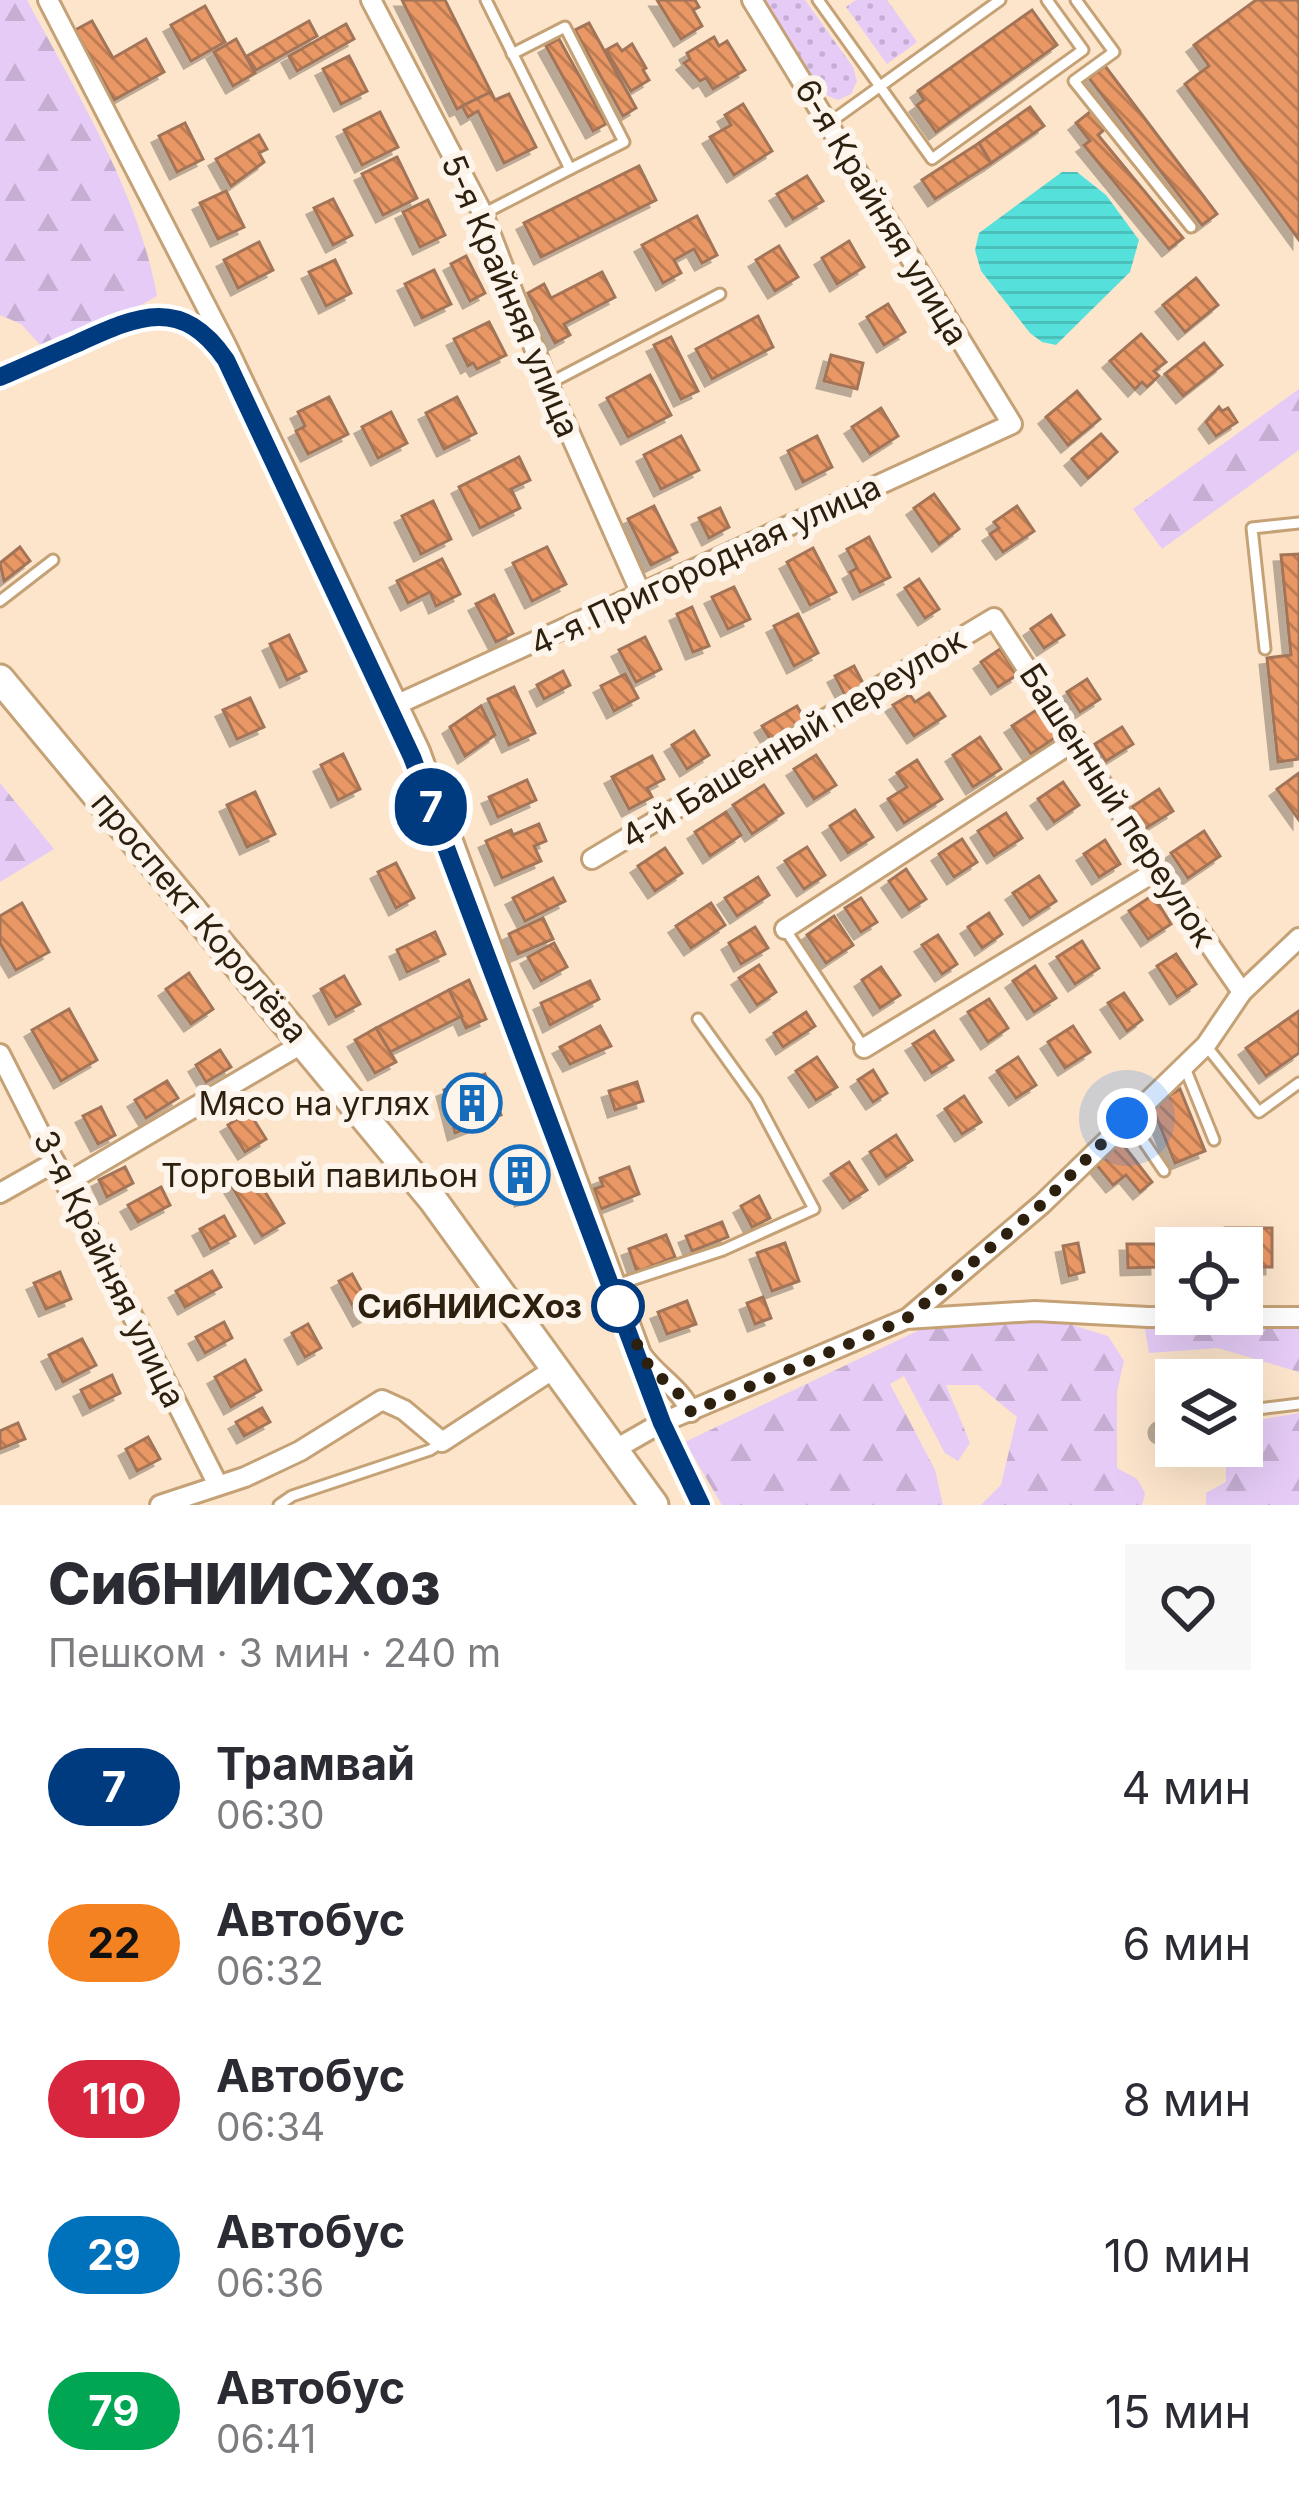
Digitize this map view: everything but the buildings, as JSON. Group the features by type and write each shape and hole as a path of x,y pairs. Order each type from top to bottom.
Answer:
{"main road":[{"name":"проспект Королёва","path":"4,690 305,1042 433,1200 654,1505"}],"street":[{"path":"48,0 226,345 420,751 641,1354 683,1395 691,1412"},
{"name":"5-я Крайняя улица","path":"371,0 483,214 548,384 642,596"},
{"name":"6-я Крайняя улица","path":"752,0 1012,424"},
{"name":"4-я Пригородная улица","path":"398,704 1012,424"},
{"name":"Башенный переулок","path":"994,618 1242,992"},
{"name":"4-й Башенный переулок","path":"592,859 994,618"},
{"path":"785,929 1076,740"},
{"path":"863,1048 1158,870"},
{"path":"614,1450 638,1435 906,1319 1042,1204 1207,1046 1242,992 1299,938"},
{"path":"65,1183 305,1042"},
{"name":"3-я Крайняя улица","path":"0,1054 218,1486"},
{"path":"0,1193 55,1162"},
{"path":"906,1319 1035,1311 1299,1317"},
{"path":"160,1505 299,1451 382,1400 404,1410 442,1442 557,1367"}],"lane":[{"path":"486,0 570,170"},
{"path":"828,123 1000,0"},
{"path":"824,2 932,158 1083,50 1047,0"},
{"path":"1076,0 1114,52 1074,81 1191,227"},
{"path":"483,214 624,142 566,27 512,54"},
{"path":"548,384 720,294"},
{"path":"1265,649 1252,528 1299,523"},
{"path":"0,601 52,560"},
{"path":"785,929 863,1048"},
{"path":"616,1285 723,1250 814,1209 756,1100 698,1019"},
{"path":"1207,1046 1258,1112 1299,1083"},
{"path":"1184,1066 1214,1140"},
{"path":"1127,1118 1164,1171"},
{"path":"1263,1408 1299,1404"},
{"path":"279,1505 292,1496 442,1442"}],"green space":[{"path":"0,0 27,0 85,107 136,219 157,296 104,326 44,349 21,324 0,315"},
{"path":"764,0 805,0 853,67 857,81 851,94 838,100 819,92"},
{"path":"856,0 887,0 917,42 887,64 846,7"},
{"path":"1299,389 1299,450 1162,549 1133,509"},
{"path":"0,783 54,849 0,882"},
{"path":"1056,1320 1108,1336 1124,1361 1117,1391 1117,1468 1137,1479 1145,1493 1142,1505 981,1505 1001,1485 1017,1417 978,1385 946,1385 970,1443 958,1461 945,1453 904,1376 890,1384 935,1470 943,1505 722,1505 685,1442 934,1323"},
{"path":"1299,1326 1299,1372 1218,1348 1149,1353 1145,1329 1155,1329 1155,1335 1263,1335 1263,1327"},
{"path":"1299,1413 1299,1505 1206,1505 1206,1493 1226,1482 1226,1467 1263,1467 1263,1419"}],"water":[{"path":"1062,172 1077,172 1106,195 1139,240 1130,272 1056,345 1030,333 981,271 975,250 979,233"}],"tram line":[{"name":"7","path":"0,377 126,321 154,316 185,321 208,334 226,360 412,757 662,1423 701,1505"},
{"path":"0,377 76,340 135,320 164,318 189,323 210,337 226,360 413,757 661,1423 701,1505"}],"place":[{"name":"Мясо на углях","path":"472,1103"},
{"name":"Торговый павильон","path":"520,1175"},
{"name":"СибНИИСХоз","path":"618,1306"}],"route":[{"path":"618,1306 629,1319 641,1354 683,1395 691,1412 906,1319 1042,1204 1127,1118"}]}
